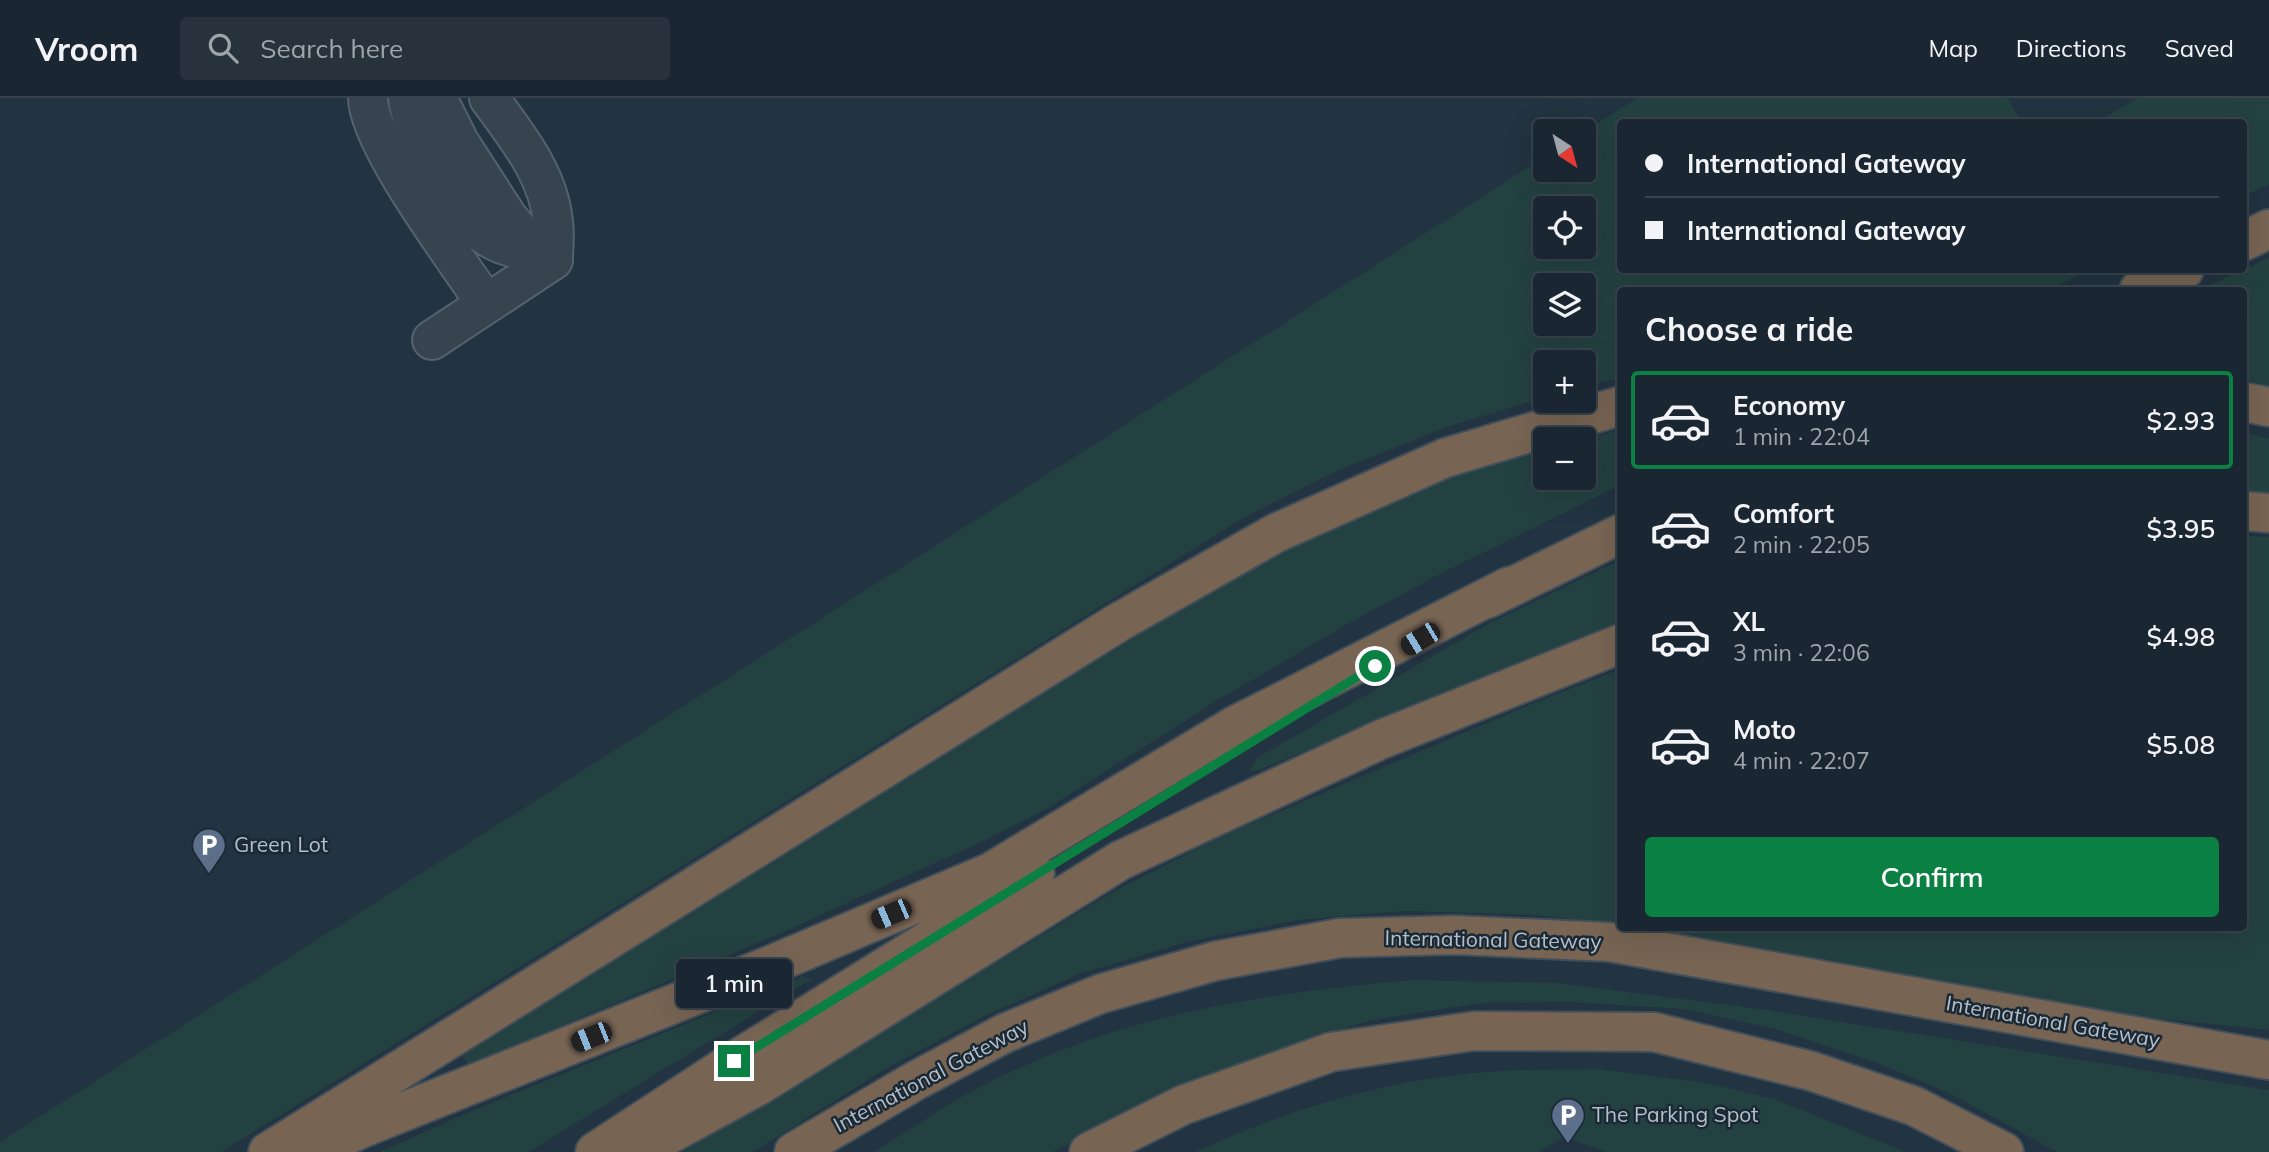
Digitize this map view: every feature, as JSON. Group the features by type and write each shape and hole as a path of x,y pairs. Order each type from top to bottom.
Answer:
{"highway":[{"path":"2247,240 2269,229"},
{"path":"2146,287 2176,273"},
{"path":"2247,403 2269,407"},
{"path":"268,1152 1119,622 1276,533 1445,458 1617,407"},
{"path":"2247,511 2269,513"},
{"path":"310,1152 365,1127 766,967 991,872 1234,726 1510,586 1617,535"},
{"path":"595,1152 734,1061 1052,863 1510,586"},
{"path":"637,1152 758,1086 1121,860 1382,739 1617,645"},
{"name":"International Gateway","path":"794,1152 915,1081 1004,1033 1100,994 1215,961 1340,938 1455,935 1609,942 2269,1060"},
{"path":"1089,1152 1183,1105 1331,1052 1474,1031 1654,1032 1811,1071 1914,1106 2004,1152"}],"lane":[{"path":"351,98 486,304"},
{"path":"358,98 393,162"},
{"path":"368,98 368,112 393,162"},
{"path":"408,98 415,122 427,147 478,229 487,238 505,247 540,254 554,260"},
{"path":"437,98 459,142 509,218 521,233 554,260"},
{"path":"461,98 533,208 544,229 554,260"},
{"path":"489,98 537,169 554,222 554,260"},
{"path":"432,340 554,260"}],"green space":[{"path":"1637,98 2007,98 2020,119 1617,119 1617,273 2083,273 2053,287 1617,287 1617,379 1596,383 1596,350 1533,350 1533,401 1450,426 1336,471 1245,517 221,1152 0,1152 0,1142 1533,165 1533,182 1596,182 1596,124"},
{"path":"2138,98 2269,98 2269,184 2247,195 2247,119 2102,119"},
{"path":"2269,258 2269,386 2247,380 2247,287 2206,287 2236,273 2247,273 2247,268"},
{"path":"1617,431 1617,486 1436,576 1353,621 1218,700 1048,808 990,838 770,938 468,1065 462,1054 1052,686 1258,561 1406,494 1533,452 1533,490 1596,490 1596,436"},
{"path":"2247,433 2269,439 2269,493 2247,491"},
{"path":"2247,536 2269,537 2269,1030 2134,1016 1659,931 2247,931"},
{"path":"1617,561 1617,623 1259,770 1250,770 1257,758 1490,623"},
{"path":"1617,670 1617,925 1535,915 1403,911 1298,920 1187,942 1079,974 987,1015 892,1065 753,1152 683,1152 1111,893 1217,838"},
{"path":"802,976 812,979 528,1152 380,1152 467,1113"},
{"path":"1413,980 1557,983 1760,1009 2269,1090 2269,1152 2057,1152 1953,1095 1878,1063 1775,1029 1685,1009 1571,1002 1480,1003 1369,1021 1260,1055 1148,1103 1052,1152 874,1152 973,1090 1039,1059 1090,1040 1195,1010 1303,992"},
{"path":"1596,1069 1707,1083 1777,1100 1906,1152 1607,1152 1563,1137 1540,1152 1195,1152 1301,1110 1375,1089 1450,1076 1502,1071"}],"place":[{"name":"Green Lot","path":"209,875"},
{"name":"The Parking Spot","path":"1568,1145"}],"route":[{"path":"734,1061 1375,666"}]}
